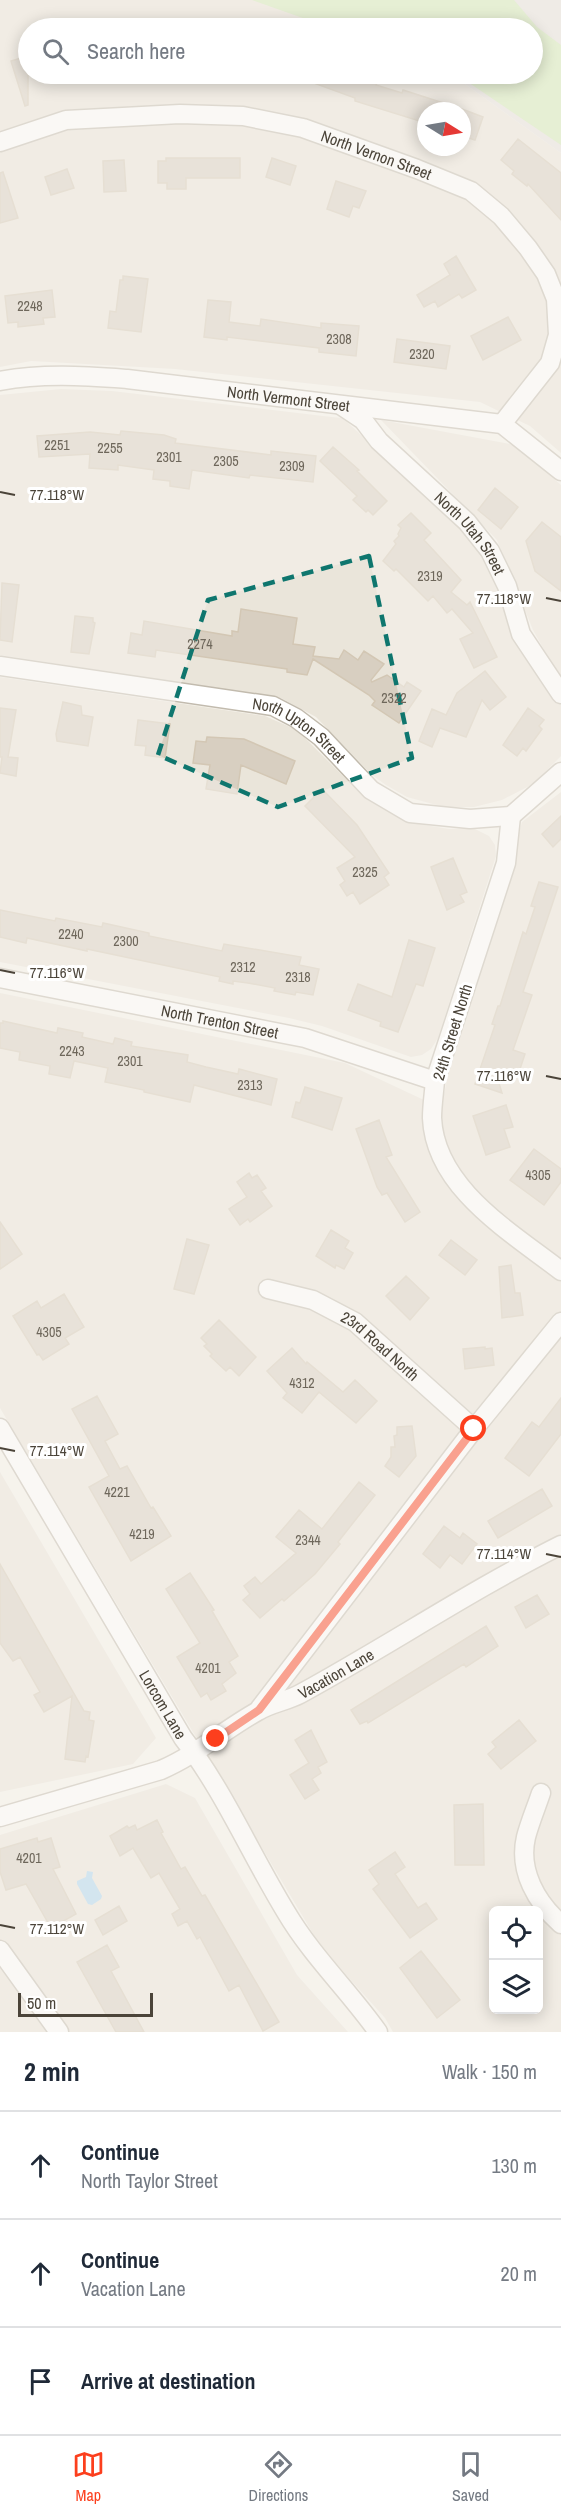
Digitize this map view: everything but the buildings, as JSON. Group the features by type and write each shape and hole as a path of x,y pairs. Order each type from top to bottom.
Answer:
{"street":[{"name":"North Vernon Street","path":"0,142 66,120 180,114 243,116 303,128 471,191 501,216 528,248 546,274 556,299 558,334 550,363 502,424"},
{"name":"North Vermont Street","path":"0,381 27,376 70,375 127,379 502,424"},
{"name":"North Utah Street","path":"338,404 363,420 379,441 466,522 490,551 507,586 521,634 561,694"},
{"path":"502,424 561,471"},
{"name":"North Upton Street","path":"0,666 273,706 296,718 321,737 371,790 410,813 470,819 512,816"},
{"path":"512,816 561,772"},
{"name":"24th Street North","path":"512,816 506,863 435,1081 432,1118 443,1160 459,1187 561,1271"},
{"name":"North Trenton Street","path":"0,978 305,1038 329,1044 435,1081"},
{"name":"23rd Road North","path":"268,1289 313,1300 355,1322 474,1429"},
{"path":"259,1710 474,1429 561,1322"},
{"name":"Lorcom Lane","path":"0,1428 183,1738 195,1754 286,1913 307,1945 378,2032"},
{"name":"Vacation Lane","path":"0,1817 161,1770 195,1754 259,1710 298,1695 505,1573 561,1545"},
{"path":"541,1793 525,1839 525,1864 532,1888 546,1911 561,1924"},
{"path":"0,1950 59,2032"}],"highlighted area":[{"path":"369,556 412,758 278,807 158,755 208,600"}],"shaded area":[{"path":"0,0 386,0 389,18 18,18 18,84 465,84 561,153 561,453 530,426 480,402 175,369 31,361 0,367"},
{"path":"386,0 561,0 561,153 465,84 543,84 543,18 480,18"},
{"path":"61,389 112,391 341,418 347,422 476,541 542,678 561,705 561,756 533,784 502,800 474,807 444,807 407,797 386,785 372,775 316,717 281,698 0,655 0,395"},
{"path":"381,420 515,445 561,485 561,680 533,630 497,540"},
{"path":"0,677 265,716 297,730 367,799 381,808 419,824 449,829 473,828 489,836 495,845 496,856 438,1038 431,1049 422,1055 411,1057 322,1026 289,1018 0,962"},
{"path":"561,792 561,2032 393,2032 385,2018 321,1947 0,1408 0,993 345,1063 441,1108 452,1057 522,822"},
{"path":"0,1472 156,1738 133,1764 0,1792"},
{"path":"166,1784 195,1798 297,1975 348,2032 0,2032 0,1835"}],"green space":[{"path":"252,0 514,0 529,18 303,18"},
{"path":"543,32 561,45 561,145 471,84 543,84"}],"water":[{"path":"87,1871 93,1872 92,1878 102,1896 92,1905 88,1904 77,1884 77,1881 86,1877"}],"route":[{"path":"216,1739 259,1710 474,1429"}]}
